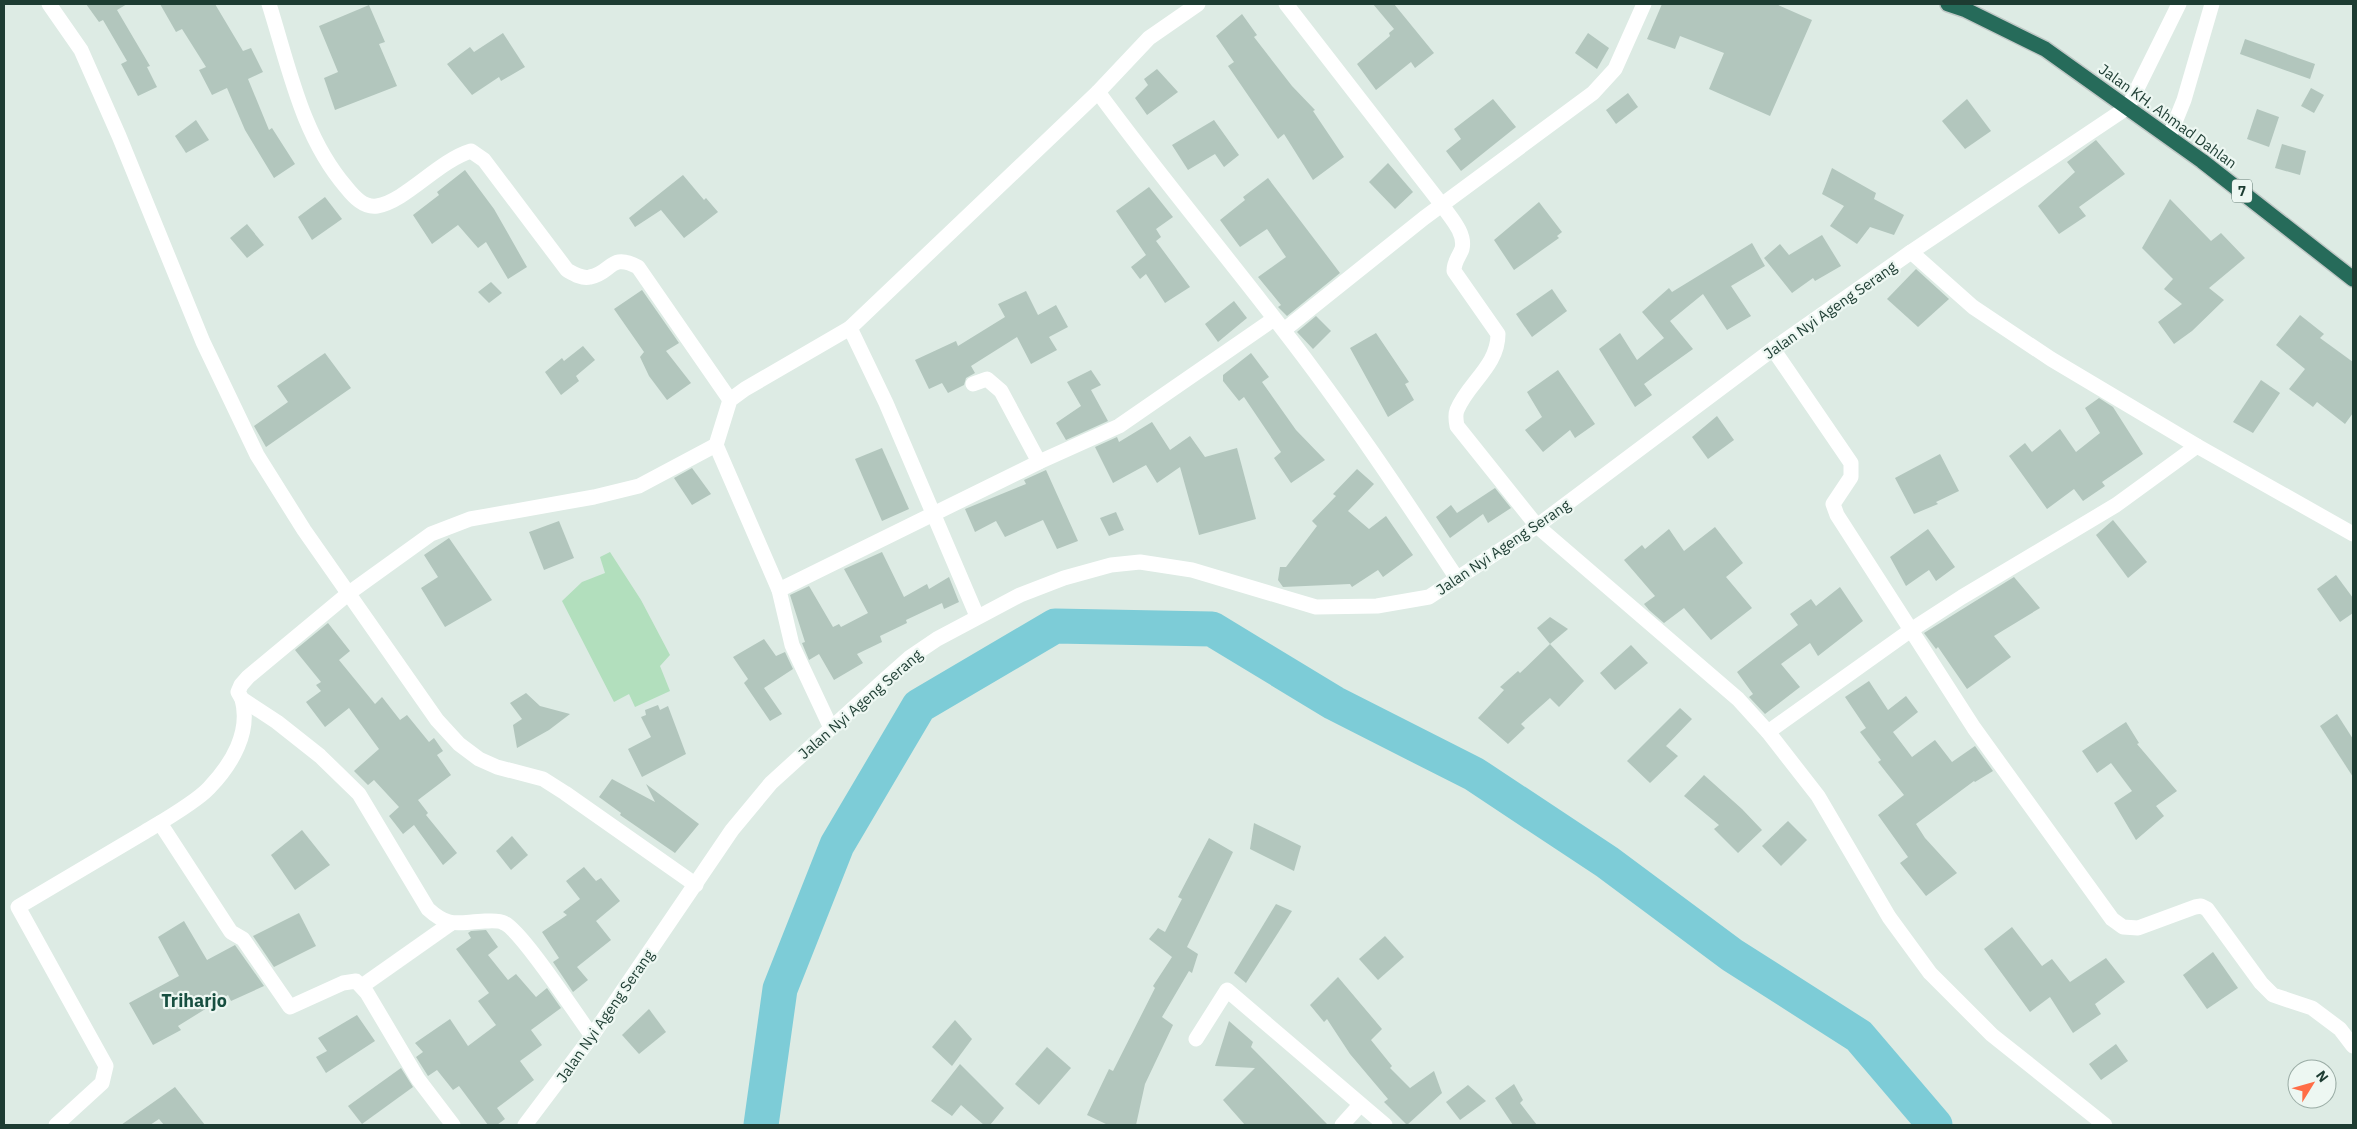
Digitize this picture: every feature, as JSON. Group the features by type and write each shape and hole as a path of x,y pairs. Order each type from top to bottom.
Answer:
{"highway":[{"name":"Jalan KH. Ahmad Dahlan","path":"1948,4 1966,10 2045,49 2168,136 2353,279"}],"street":[{"path":"49,4 81,50 119,136 203,342 257,455 304,530 437,720 459,744 480,759 497,767 543,779 696,885"},
{"path":"269,4 312,136 326,163 355,197 368,206 378,206 393,200 457,155 471,151 484,160 568,270 579,276 591,277 619,261 628,262 638,267 730,400"},
{"path":"832,728 792,645 779,590 716,445 730,400 745,389 850,328 1098,92 1149,38 1198,4"},
{"path":"1286,4 1442,205 1462,238 1461,251 1454,264 1454,271 1498,334 1498,346 1492,359 1456,411 1457,426 1537,526 1738,699 1768,732 1818,796 1889,917 1930,973 1992,1036 2104,1125"},
{"path":"779,590 1039,462 1120,426 1279,324 1605,83 1615,69 1644,4"},
{"path":"2128,107 2179,4"},
{"path":"2168,136 2184,100 2212,4"},
{"path":"1098,92 1137,145 1279,324 1383,467 1458,580"},
{"name":"Jalan Nyi Ageng Serang","path":"525,1125 592,1036 732,830 766,790 832,728 909,658 937,639 977,616 1020,595 1064,578 1111,564 1140,562 1192,570 1293,602 1324,607 1377,606 1429,597 1458,580 1537,526 1773,349 1911,252 2128,107"},
{"path":"1911,252 1973,307 2051,359 2197,446 2353,534"},
{"path":"850,328 886,403 977,616"},
{"path":"1773,349 1851,463 1851,477 1833,504 1837,516 1974,728 2112,919 2123,927 2138,928 2195,907 2201,906 2207,909 2261,983 2273,995 2312,1008 2340,1029 2353,1046"},
{"path":"973,384 987,379 1001,391 1039,462"},
{"path":"56,1125 102,1083 106,1066 18,907 160,822 208,790 224,770 240,743 246,713 238,692 241,685 248,677 349,593 430,534 470,519 594,497 639,486 716,445"},
{"path":"1768,732 1911,630 1962,597 2116,505 2197,446"},
{"path":"242,699 277,722 320,756 359,794 428,909 440,920 450,924 493,921 504,923 526,945 592,1036"},
{"path":"160,822 231,932 243,939 290,1007 349,980 356,981 362,986 418,1079 453,1125"},
{"path":"362,986 450,924"},
{"path":"1196,1038 1228,990 1385,1125"},
{"path":"1342,1125 1360,1105"}],"green space":[{"path":"610,552 641,600 670,655 660,666 670,691 635,707 629,694 614,702 562,601 582,582 605,573 600,557"}],"building":[{"path":"86,4 127,4 117,10 150,66 147,67 157,87 138,96 121,64 127,61 103,20 99,22"},
{"path":"160,4 215,4 243,51 251,48 263,72 248,79 269,130 272,128 295,164 274,178 245,130 227,88 212,95 199,70 206,67 182,29 176,32"},
{"path":"1373,4 1394,4 1434,53 1415,68 1411,62 1376,90 1357,64 1390,36 1389,33 1394,29"},
{"path":"1662,4 1776,4 1812,20 1770,116 1709,89 1724,53 1680,36 1675,49 1647,39"},
{"path":"369,5 385,42 379,44 397,86 335,110 324,78 338,72 319,26"},
{"path":"1242,14 1257,35 1254,37 1292,86 1315,110 1313,111 1344,157 1313,180 1284,134 1278,139 1228,66 1234,62 1216,36"},
{"path":"503,33 525,67 501,81 499,77 472,95 447,64 470,47 474,52"},
{"path":"1588,33 1609,48 1597,69 1575,53"},
{"path":"2245,39 2315,64 2310,79 2240,54"},
{"path":"1157,69 1178,92 1147,115 1135,98 1148,85 1144,79"},
{"path":"2311,88 2324,95 2314,113 2301,106"},
{"path":"1628,93 1638,107 1616,124 1606,110"},
{"path":"1493,99 1516,127 1461,171 1446,151 1461,139 1454,129"},
{"path":"1967,99 1991,131 1965,149 1942,121"},
{"path":"2257,109 2279,117 2269,147 2247,139"},
{"path":"196,120 209,140 186,153 175,136"},
{"path":"1214,120 1239,155 1224,167 1215,154 1188,170 1172,145"},
{"path":"2096,140 2125,174 2079,207 2086,216 2059,234 2038,206 2075,172 2067,162"},
{"path":"2282,144 2306,151 2300,175 2275,168"},
{"path":"1388,163 1413,192 1395,209 1369,182"},
{"path":"1832,168 1876,193 1874,199 1904,215 1894,235 1870,227 1857,244 1830,226 1844,206 1822,194"},
{"path":"465,170 494,209 527,267 508,279 486,242 478,248 458,225 432,244 413,215 439,195 437,192"},
{"path":"683,175 704,200 706,198 718,212 684,238 661,210 635,227 629,218"},
{"path":"1268,178 1340,273 1287,316 1278,307 1281,305 1258,277 1286,257 1267,229 1240,247 1220,220 1245,200 1243,197"},
{"path":"1149,187 1173,217 1156,229 1161,237 1156,241 1190,287 1165,303 1146,274 1140,279 1131,267 1146,255 1116,211"},
{"path":"325,197 342,219 312,240 298,217"},
{"path":"2170,199 2211,241 2221,233 2245,258 2209,288 2224,300 2192,331 2174,344 2158,322 2182,304 2164,289 2173,279 2142,248"},
{"path":"1539,202 1562,232 1557,236 1559,238 1514,270 1494,240"},
{"path":"247,224 264,245 247,258 230,238"},
{"path":"1822,235 1841,266 1815,281 1813,278 1792,293 1764,258 1780,244 1789,255"},
{"path":"1752,243 1765,266 1731,286 1751,316 1727,330 1703,294 1670,321 1693,349 1644,384 1652,395 1635,407 1599,349 1620,333 1637,360 1664,338 1642,312 1669,288 1672,292"},
{"path":"1916,269 1949,299 1918,327 1887,299"},
{"path":"491,282 502,293 489,303 478,292"},
{"path":"1552,289 1567,311 1532,337 1516,314"},
{"path":"642,290 679,343 666,351 691,383 667,400 649,376 640,357 644,352 614,309"},
{"path":"1026,291 1038,315 1056,305 1068,327 1049,337 1057,350 1031,364 1017,337 971,366 975,373 966,378 964,385 948,393 942,383 929,389 915,360 956,341 958,346 1005,317 998,304"},
{"path":"1234,301 1247,318 1218,342 1205,324"},
{"path":"2300,315 2324,334 2320,338 2353,362 2353,413 2345,424 2317,402 2313,407 2289,389 2305,369 2276,345"},
{"path":"1316,316 1331,331 1313,349 1297,332"},
{"path":"1376,333 1409,382 1405,384 1414,400 1388,417 1350,348"},
{"path":"583,346 595,360 576,376 579,381 561,395 545,372 562,358 564,361"},
{"path":"325,353 351,388 266,447 254,426 288,402 277,386"},
{"path":"1251,353 1269,377 1262,382 1296,430 1325,460 1291,483 1274,458 1281,452 1244,397 1239,401 1223,381 1223,375"},
{"path":"1091,370 1101,385 1091,390 1108,421 1066,440 1056,423 1081,406 1067,382"},
{"path":"1558,370 1595,424 1575,438 1570,430 1543,452 1525,430 1542,417 1527,392"},
{"path":"2261,380 2280,393 2253,433 2233,422"},
{"path":"2099,398 2113,407 2143,454 2102,482 2105,486 2083,501 2074,489 2047,509 2009,456 2025,443 2032,452 2060,429 2076,452 2100,433 2085,408"},
{"path":"1717,416 1734,440 1708,459 1692,437"},
{"path":"1152,422 1170,450 1190,436 1205,457 1237,448 1256,519 1199,535 1180,467 1157,483 1146,465 1113,483 1095,447 1117,437 1119,442"},
{"path":"882,448 909,509 882,521 855,459"},
{"path":"1940,454 1959,491 1936,502 1938,504 1914,514 1895,478"},
{"path":"692,468 711,494 692,505 674,478"},
{"path":"1357,469 1374,484 1348,511 1369,529 1386,516 1413,555 1383,577 1378,570 1352,587 1350,584 1283,587 1278,580 1280,567 1286,567 1317,526 1312,521 1336,496 1333,494"},
{"path":"1046,470 1078,541 1057,549 1043,520 1005,537 996,521 975,532 965,509 1026,484 1024,480"},
{"path":"1495,488 1511,508 1488,523 1483,514 1450,538 1436,517 1451,505 1457,513"},
{"path":"1116,512 1124,530 1109,536 1100,518"},
{"path":"2113,520 2147,562 2128,578 2096,535"},
{"path":"559,521 574,558 544,570 529,532"},
{"path":"1715,527 1743,563 1726,577 1752,608 1711,640 1684,608 1664,623 1649,610 1644,604 1655,596 1624,560 1642,545 1645,549 1669,529 1684,551"},
{"path":"1928,529 1955,567 1936,581 1929,570 1906,586 1890,557"},
{"path":"449,538 492,600 445,627 421,588 438,577 424,555"},
{"path":"882,552 904,597 927,584 929,589 949,577 959,602 944,609 942,603 906,620 907,623 880,636 882,642 857,654 863,663 834,680 819,654 809,660 802,643 805,642 790,595 809,586 833,627 839,624 841,627 868,613 844,569"},
{"path":"2336,575 2353,598 2353,613 2340,622 2317,589"},
{"path":"2014,577 2040,608 1994,636 2011,657 1967,689 1938,647 1936,649 1924,633"},
{"path":"1840,587 1863,621 1818,656 1810,643 1781,664 1800,687 1765,714 1749,697 1753,694 1737,672 1798,625 1790,614 1811,599 1816,606"},
{"path":"1550,617 1568,629 1550,644 1537,628"},
{"path":"328,623 350,651 339,660 375,704 382,697 400,720 407,715 429,742 434,738 443,751 437,755 451,775 418,800 428,813 426,815 457,853 443,865 414,825 403,834 389,816 399,807 374,780 368,785 354,771 379,749 349,708 325,727 306,702 321,691 316,685 321,682 295,650"},
{"path":"764,639 776,656 785,652 793,669 764,688 782,714 770,721 744,683 748,679 733,657"},
{"path":"1550,644 1584,681 1559,707 1550,698 1521,724 1525,728 1508,744 1478,718 1504,690 1500,687 1518,671 1520,673"},
{"path":"1631,645 1648,663 1615,690 1600,673"},
{"path":"1869,681 1888,710 1906,696 1918,712 1893,732 1912,757 1935,740 1952,762 1975,746 1993,771 1974,781 1916,824 1925,838 1957,873 1926,896 1900,863 1908,857 1878,815 1904,795 1878,762 1881,760 1860,732 1866,728 1845,697"},
{"path":"526,693 540,706 570,714 549,730 517,748 513,725 522,719 510,703"},
{"path":"658,705 660,710 668,706 686,754 642,777 628,749 651,737 641,717 646,715 645,710"},
{"path":"1680,708 1692,719 1666,746 1678,756 1650,783 1627,761"},
{"path":"2337,714 2353,739 2353,777 2320,726"},
{"path":"2126,722 2139,743 2137,744 2177,791 2156,806 2164,816 2136,840 2114,803 2132,791 2111,763 2097,773 2082,751"},
{"path":"1704,775 1762,830 1738,853 1714,829 1719,825 1684,796"},
{"path":"612,779 655,802 646,784 699,824 675,853 620,815 621,813 599,797"},
{"path":"1788,821 1807,840 1781,866 1762,846"},
{"path":"1254,823 1301,846 1294,871 1250,849"},
{"path":"302,830 330,865 295,890 271,855"},
{"path":"512,836 528,855 511,870 496,851"},
{"path":"1209,838 1233,852 1187,947 1198,954 1192,973 1189,971 1162,1017 1173,1025 1145,1084 1136,1125 1108,1125 1087,1115 1109,1069 1113,1071 1155,988 1153,986 1172,957 1149,939 1158,928 1165,932 1182,899 1178,897"},
{"path":"584,867 596,881 601,878 620,901 596,921 611,940 577,967 588,980 573,992 553,962 559,958 542,932 567,915 563,912 580,899 566,881"},
{"path":"1276,904 1292,911 1246,983 1234,973"},
{"path":"299,913 316,946 274,967 253,936"},
{"path":"184,921 207,960 235,945 264,986 231,1001 228,995 178,1026 181,1030 153,1045 129,1003 179,976 158,937"},
{"path":"2012,927 2042,966 2052,959 2070,982 2106,958 2125,982 2095,1004 2101,1014 2073,1033 2050,997 2030,1012 1984,949"},
{"path":"486,930 498,947 488,955 508,980 516,974 536,997 547,988 561,1008 531,1030 542,1045 520,1061 534,1080 497,1108 505,1119 497,1125 488,1125 459,1086 453,1090 437,1070 428,1076 416,1057 423,1052 415,1043 450,1019 468,1046 496,1025 478,1001 489,993 456,949 471,938 468,933 471,931"},
{"path":"1385,936 1404,957 1378,980 1359,959"},
{"path":"2213,952 2238,988 2207,1009 2183,975"},
{"path":"1338,977 1382,1029 1371,1040 1392,1066 1390,1068 1410,1088 1434,1071 1442,1093 1407,1125 1384,1102 1388,1099 1350,1054 1327,1019 1324,1022 1310,1005"},
{"path":"649,1009 666,1032 639,1054 622,1035"},
{"path":"357,1015 375,1041 326,1073 316,1057 327,1051 318,1038"},
{"path":"955,1020 972,1039 952,1066 932,1047"},
{"path":"1229,1021 1253,1042 1251,1047 1328,1125 1245,1125 1223,1100 1255,1068 1215,1066"},
{"path":"2116,1044 2128,1061 2101,1080 2089,1064"},
{"path":"1047,1047 1071,1068 1039,1105 1015,1084"},
{"path":"960,1064 1004,1108 990,1125 984,1125 961,1105 952,1116 931,1101"},
{"path":"401,1068 413,1087 362,1124 348,1106"},
{"path":"1514,1084 1523,1100 1520,1103 1537,1125 1513,1125 1495,1098"},
{"path":"1468,1085 1486,1101 1460,1120 1446,1102"},
{"path":"175,1087 205,1125 164,1125 159,1119 150,1125 121,1125"}],"waterway":[{"path":"761,1125 780,989 837,845 919,706 1055,626 1212,629 1334,703 1474,774 1607,862 1732,955 1859,1036 1935,1125"}],"district":[{"name":"Triharjo","path":"194,1000"}]}
